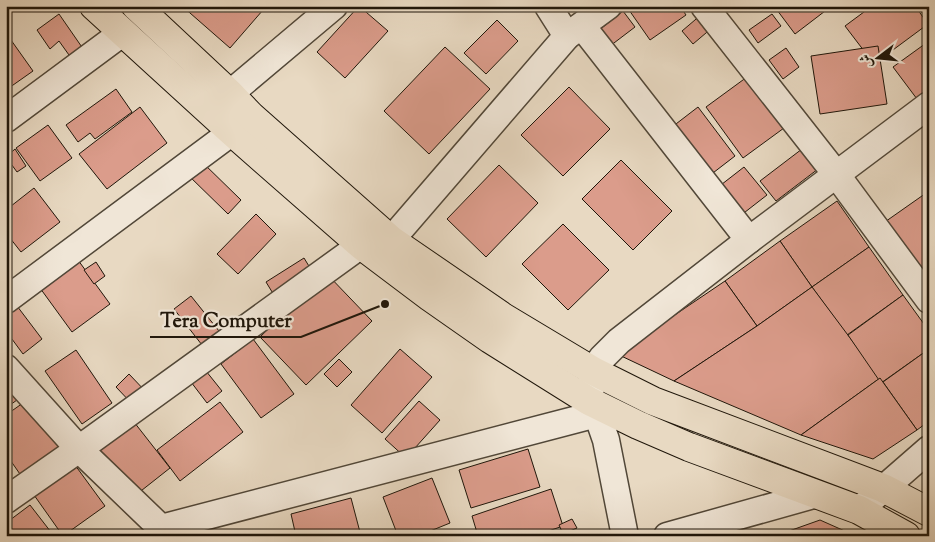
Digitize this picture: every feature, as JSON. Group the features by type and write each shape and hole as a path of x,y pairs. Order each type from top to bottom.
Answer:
{"main road":[{"path":"94,6 209,112 241,124 391,240 504,317 593,371 653,401 883,488 929,512"},
{"path":"136,6 229,93 241,124 361,245 490,339 593,407 689,447 859,510 906,536"}],"street":[{"path":"209,112 229,93 334,6"},
{"path":"548,6 574,30 749,240"},
{"path":"391,240 574,30 608,6"},
{"path":"704,6 836,174 929,300"},
{"path":"6,119 122,33"},
{"path":"625,536 606,440 593,407 593,371 602,358 619,341 749,240 929,106"},
{"path":"6,300 241,124"},
{"path":"6,500 361,245"},
{"path":"6,368 79,449 164,532 593,407"},
{"path":"859,510 929,449"},
{"path":"666,536 817,494"}],"building":[{"path":"182,6 258,6 263,10 230,48"},
{"path":"359,6 388,31 345,78 317,52"},
{"path":"635,6 680,6 686,15 650,40 629,10"},
{"path":"774,6 828,6 829,8 795,34"},
{"path":"872,6 915,6 928,24 874,64 845,26"},
{"path":"623,11 635,27 610,46 598,31"},
{"path":"59,14 86,53 74,62 59,41 50,49 37,30"},
{"path":"702,14 713,27 693,44 682,31"},
{"path":"772,14 781,26 758,43 749,30"},
{"path":"497,20 518,41 486,74 464,53"},
{"path":"6,33 33,71 6,90"},
{"path":"929,41 929,91 917,99 893,67"},
{"path":"878,46 887,104 820,114 811,56"},
{"path":"445,47 490,89 429,154 384,111"},
{"path":"786,48 799,67 783,79 769,60"},
{"path":"747,77 784,128 743,158 706,107"},
{"path":"569,87 610,129 563,176 521,135"},
{"path":"116,89 132,112 95,139 90,133 78,142 66,125"},
{"path":"140,107 167,143 107,189 79,154"},
{"path":"698,107 735,156 709,176 672,127"},
{"path":"48,125 72,158 40,181 16,148"},
{"path":"15,149 26,166 17,172 6,157"},
{"path":"802,149 818,169 776,201 760,181"},
{"path":"200,160 241,200 228,214 187,174"},
{"path":"621,160 672,211 633,250 582,199"},
{"path":"499,165 538,203 486,257 447,219"},
{"path":"744,167 767,195 740,216 717,188"},
{"path":"34,188 60,222 21,252 6,233 6,210"},
{"path":"929,191 929,279 882,224"},
{"path":"837,201 869,247 812,287 780,241"},
{"path":"256,214 276,234 238,274 217,254"},
{"path":"563,224 609,270 568,310 522,264"},
{"path":"780,241 812,287 757,326 725,281"},
{"path":"869,247 903,295 847,335 812,287"},
{"path":"304,258 315,276 277,300 266,282"},
{"path":"78,260 110,304 72,332 40,288"},
{"path":"96,262 105,276 94,284 84,270"},
{"path":"326,273 372,321 306,385 260,337"},
{"path":"725,281 757,326 674,381 617,354"},
{"path":"812,287 880,378 801,435 674,381 757,326"},
{"path":"903,295 929,331 929,349 881,383 848,335"},
{"path":"191,296 219,331 202,345 174,309"},
{"path":"14,302 42,339 23,354 6,331 6,308"},
{"path":"253,339 294,394 261,418 221,364"},
{"path":"400,349 432,377 382,433 351,405"},
{"path":"929,349 929,421 917,430 883,382"},
{"path":"76,350 112,403 82,424 45,371"},
{"path":"339,359 352,372 337,387 324,374"},
{"path":"206,371 222,391 207,403 191,382"},
{"path":"129,374 148,394 135,407 116,387"},
{"path":"6,375 21,397 6,408"},
{"path":"880,378 917,430 873,459 801,435"},
{"path":"30,398 64,447 22,477 6,454 6,415"},
{"path":"419,401 440,420 406,458 385,439"},
{"path":"220,402 243,432 180,481 157,450"},
{"path":"134,422 170,468 132,498 96,451"},
{"path":"528,449 540,487 471,508 459,470"},
{"path":"75,465 105,506 63,536 34,495"},
{"path":"432,478 450,523 418,536 398,536 383,497"},
{"path":"551,489 563,526 534,536 478,536 472,516"},
{"path":"351,498 361,536 296,536 291,514"},
{"path":"30,505 54,536 6,536 6,523"},
{"path":"572,519 577,528 563,534 559,525"},
{"path":"820,520 856,536 775,536"}],"place":[{"name":"Tera Computer","path":"385,304"}]}
